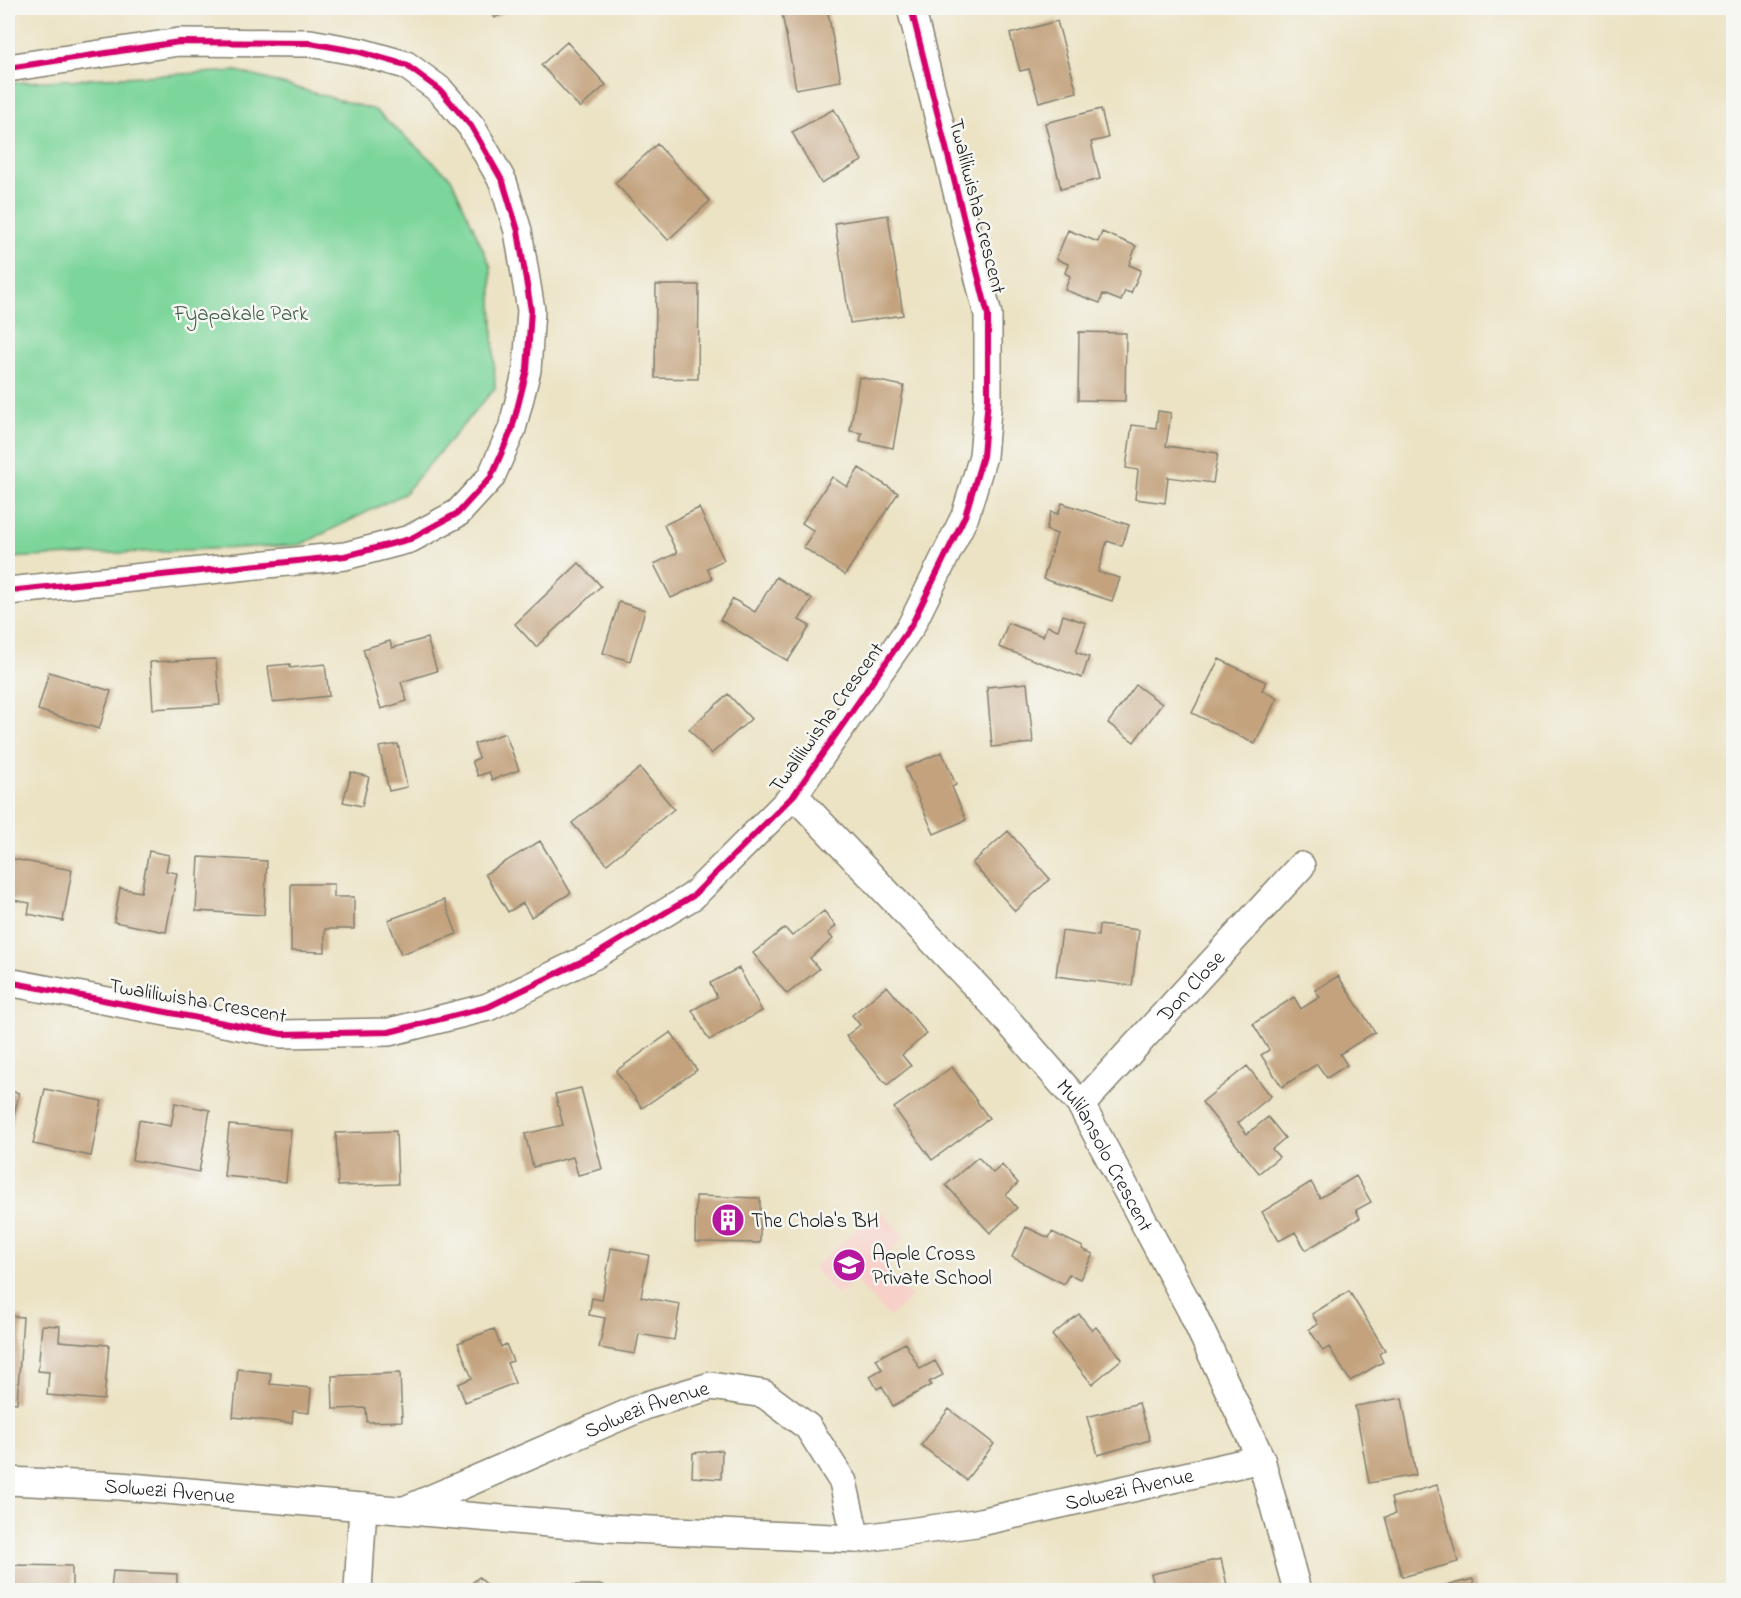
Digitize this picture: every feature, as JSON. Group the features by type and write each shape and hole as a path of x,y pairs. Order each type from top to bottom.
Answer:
{"street":[{"name":"Twaliliwisha Crescent","path":"8,982 282,1034 389,1032 488,1007 595,955 693,896 794,795 911,626 966,516 983,456 988,399 988,315 911,8"},
{"path":"8,68 179,42 310,43 360,52 406,65 440,90 471,126 503,182 518,231 531,310 527,370 512,429 491,477 458,513 410,539 345,556 8,591"},
{"name":"Mulilansolo Crescent","path":"794,795 993,1004 1081,1105 1191,1310 1261,1459 1297,1590"},
{"name":"Don Close","path":"1081,1105 1302,866"},
{"name":"Solwezi Avenue","path":"404,1510 647,1405 711,1386 764,1394 807,1427 843,1482 856,1539"},
{"name":"Solwezi Avenue","path":"8,1481 119,1486 607,1528 856,1539 976,1523 1261,1459"},
{"path":"358,1590 363,1507"}],"shaded area":[{"name":"Apple Cross Private School","path":"879,1209 905,1237 879,1261 912,1297 889,1317 855,1280 837,1296 813,1268"}],"green space":[{"name":"Fyapakale Park","path":"237,71 375,110 451,178 491,267 495,388 404,494 300,545 8,558 8,83"}],"building":[{"path":"488,8 511,8 495,18"},
{"path":"781,8 827,8 841,81 796,89"},
{"path":"1057,21 1077,92 1039,102 1029,69 1020,71 1010,34"},
{"path":"567,42 606,85 580,108 541,65"},
{"path":"834,109 862,161 821,183 792,132"},
{"path":"1101,109 1108,138 1091,142 1100,179 1061,189 1045,123"},
{"path":"657,144 710,201 668,240 615,183"},
{"path":"888,215 903,315 850,323 835,223"},
{"path":"1068,230 1098,242 1102,232 1136,246 1129,265 1141,270 1131,293 1125,291 1121,301 1103,294 1100,303 1065,290 1070,276 1065,273 1068,264 1056,259"},
{"path":"656,285 699,285 698,379 655,378"},
{"path":"1079,332 1126,333 1125,401 1078,400"},
{"path":"859,377 904,386 893,448 860,441 862,433 850,431"},
{"path":"1158,411 1171,413 1166,446 1218,453 1213,483 1168,477 1165,503 1135,499 1138,470 1126,468 1132,425 1156,428"},
{"path":"859,468 898,493 845,575 803,547 814,531 802,523 832,477 847,487"},
{"path":"1062,503 1129,525 1122,546 1107,541 1098,572 1120,578 1112,601 1043,579 1057,534 1046,530 1051,512 1058,514"},
{"path":"699,508 724,560 707,568 712,579 671,598 654,564 677,553 664,525"},
{"path":"579,563 601,586 536,647 515,624"},
{"path":"776,577 812,599 799,620 810,626 788,661 720,620 733,599 755,612"},
{"path":"619,602 645,610 630,661 603,653"},
{"path":"1063,615 1086,623 1076,652 1089,657 1082,678 999,647 1008,623 1043,636 1047,626 1058,630"},
{"path":"427,638 437,671 401,682 407,701 381,709 363,649 390,641 392,648"},
{"path":"216,659 220,705 153,709 150,662"},
{"path":"1219,659 1266,682 1262,690 1277,698 1255,744 1192,713"},
{"path":"290,664 290,668 325,664 329,696 273,702 268,666"},
{"path":"49,672 111,691 99,729 38,710"},
{"path":"1027,683 1033,743 992,747 987,687"},
{"path":"1136,685 1162,704 1134,742 1108,723"},
{"path":"728,694 751,719 711,754 689,729"},
{"path":"505,733 519,770 492,780 489,772 478,776 472,761 479,758 474,744"},
{"path":"398,744 407,787 389,791 379,747"},
{"path":"942,752 956,785 952,787 966,820 934,834 905,768"},
{"path":"640,768 674,809 607,864 572,823"},
{"path":"351,772 369,777 362,806 343,802"},
{"path":"1008,831 1050,879 1015,911 972,863"},
{"path":"540,841 571,893 531,917 523,903 508,912 485,874"},
{"path":"149,851 169,855 166,871 177,873 166,932 114,922 120,888 141,892"},
{"path":"199,857 267,861 264,915 196,911"},
{"path":"8,858 72,870 63,921 28,914 30,903 8,899"},
{"path":"291,884 334,884 334,897 354,897 354,929 325,929 325,952 291,951"},
{"path":"444,900 457,934 401,954 388,920"},
{"path":"824,911 836,926 828,933 833,939 810,958 819,969 787,994 753,953 785,928 792,936"},
{"path":"1099,925 1139,930 1132,986 1056,976 1062,931 1098,936"},
{"path":"739,968 762,1011 709,1040 692,1010 717,997 710,983"},
{"path":"1338,976 1375,1032 1340,1054 1347,1065 1327,1078 1317,1064 1282,1087 1261,1055 1269,1050 1253,1024 1294,997 1301,1009 1320,997 1315,990"},
{"path":"887,986 927,1034 902,1055 911,1066 887,1085 846,1036 860,1025 852,1015"},
{"path":"671,1032 697,1070 642,1108 616,1071"},
{"path":"1247,1066 1271,1096 1238,1123 1247,1134 1268,1117 1285,1138 1272,1149 1279,1157 1259,1173 1202,1102"},
{"path":"952,1067 989,1118 932,1160 894,1108"},
{"path":"581,1088 602,1169 578,1175 573,1157 533,1167 525,1134 563,1125 555,1094"},
{"path":"45,1089 102,1101 91,1156 33,1144"},
{"path":"8,1091 19,1093 8,1142"},
{"path":"175,1103 210,1110 199,1172 132,1160 139,1120 171,1126"},
{"path":"229,1125 291,1130 286,1182 224,1176"},
{"path":"396,1131 398,1184 338,1186 336,1133"},
{"path":"978,1157 993,1173 1002,1165 1018,1183 1006,1195 1017,1208 990,1233 946,1185"},
{"path":"1356,1176 1371,1202 1356,1210 1360,1218 1306,1250 1295,1232 1279,1241 1262,1212 1311,1182 1320,1198"},
{"name":"The Chola's BH","path":"696,1196 760,1198 760,1243 695,1242"},
{"path":"1026,1227 1049,1238 1052,1232 1093,1254 1080,1279 1069,1274 1064,1284 1012,1257"},
{"path":"611,1248 649,1255 641,1297 680,1304 674,1340 639,1334 635,1354 599,1348 605,1318 589,1315 592,1298 602,1300"},
{"path":"1349,1291 1385,1350 1379,1354 1383,1362 1350,1381 1329,1347 1323,1351 1309,1329 1318,1324 1312,1314"},
{"path":"1079,1314 1092,1330 1096,1327 1122,1359 1092,1384 1052,1335"},
{"path":"8,1316 23,1317 17,1403 8,1402"},
{"path":"42,1325 60,1326 59,1341 109,1345 104,1400 47,1395 49,1372 38,1371"},
{"path":"494,1329 501,1347 506,1344 513,1361 507,1363 515,1383 465,1402 458,1384 472,1378 458,1343"},
{"path":"905,1343 920,1369 935,1361 943,1375 929,1382 931,1385 893,1406 882,1386 877,1389 870,1376 882,1369 876,1359"},
{"path":"238,1369 271,1373 270,1384 311,1388 309,1413 293,1411 292,1423 233,1417"},
{"path":"400,1373 402,1421 367,1422 366,1408 333,1409 332,1376"},
{"path":"1402,1398 1416,1475 1369,1483 1355,1406"},
{"path":"1139,1403 1150,1440 1098,1455 1087,1417"},
{"path":"949,1409 994,1444 966,1480 921,1445"},
{"path":"722,1450 721,1479 692,1477 693,1453"},
{"path":"1437,1485 1458,1562 1402,1577 1385,1517 1395,1514 1391,1498"},
{"path":"1221,1559 1227,1585 1202,1590 1155,1590 1151,1574"},
{"path":"11,1565 72,1566 72,1590 11,1590"},
{"path":"113,1571 177,1574 177,1590 111,1590"},
{"path":"479,1577 492,1590 464,1590"},
{"path":"1473,1579 1476,1590 1429,1590"},
{"path":"567,1585 603,1585 603,1590 567,1590"}],"cycle path":[{"path":"8,982 282,1034 389,1032 488,1007 595,955 693,896 794,795 911,626 965,516 983,456 988,399 988,315 911,8"},
{"path":"8,68 179,42 310,43 360,52 406,65 440,90 471,126 503,182 518,231 531,310 527,370 512,429 491,477 458,513 410,539 345,556 8,591"}],"place":[{"name":"The Chola's BH","path":"728,1220"},
{"name":"Apple Cross Private School","path":"849,1265"}]}
